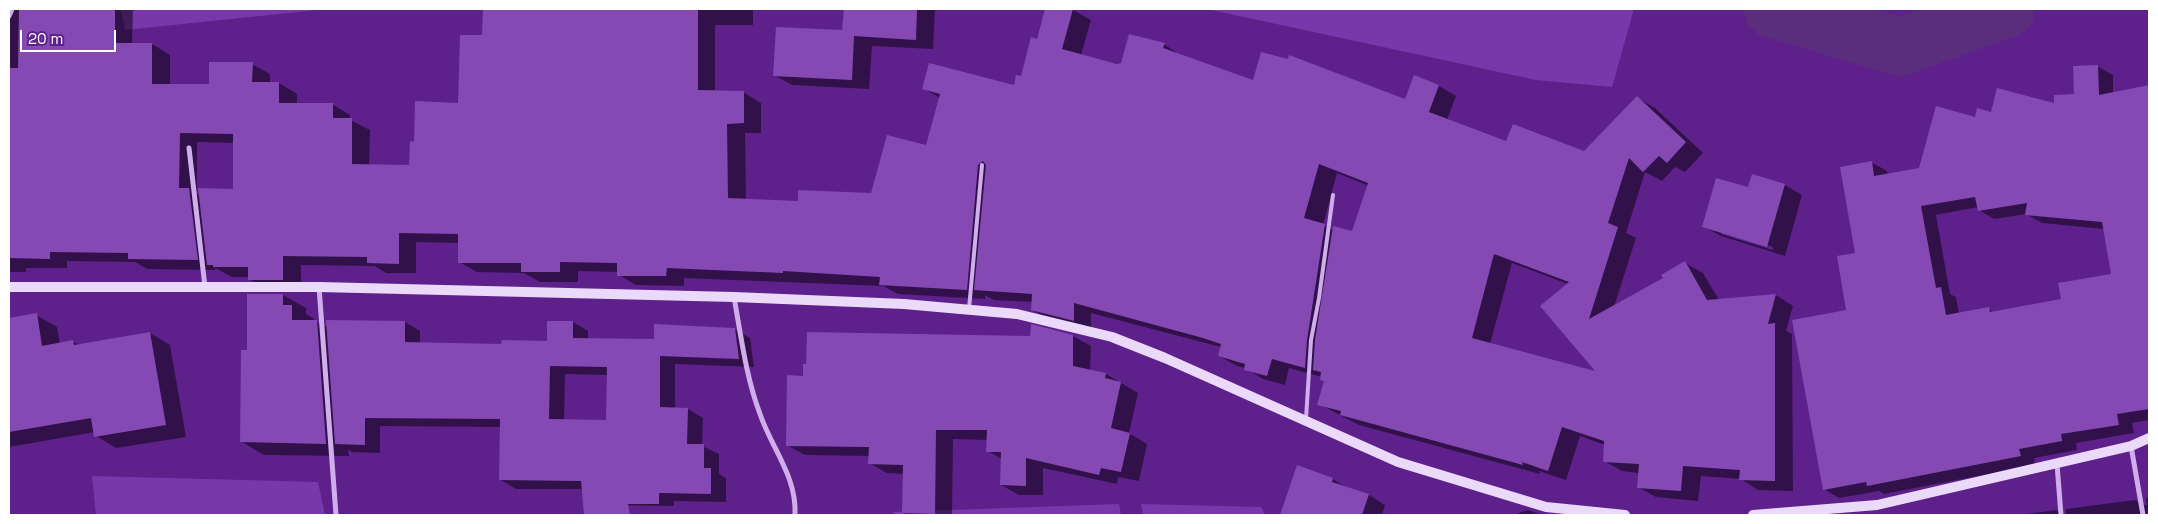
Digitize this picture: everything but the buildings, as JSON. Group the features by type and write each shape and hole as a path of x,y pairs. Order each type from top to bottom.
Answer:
{"street":[{"path":"9,16 12,9"},
{"path":"189,148 205,287"},
{"path":"9,287 319,288 734,297 904,304 1017,314 1112,337 1165,358 1398,462 1546,507 1625,515"},
{"path":"319,288 336,515"},
{"path":"734,297 751,387 760,417 790,478 796,503 795,515"},
{"path":"1753,515 1877,505 2131,446 2149,438"},
{"path":"2131,446 2143,515"},
{"path":"2057,463 2061,515"}],"lane":[{"path":"969,309 982,165"},
{"path":"1306,421 1311,340 1320,298 1333,195"}],"shaded area":[{"path":"121,9 327,9 125,30"},
{"path":"1207,9 1634,9 1612,87 1536,80"},
{"path":"92,476 318,482 325,515 96,515"},
{"path":"1119,504 1121,515 894,515 893,512"},
{"path":"1141,504 1261,507 1265,515 1143,515"}],"waterway":[{"path":"1773,9 1900,47 2006,9"}]}
